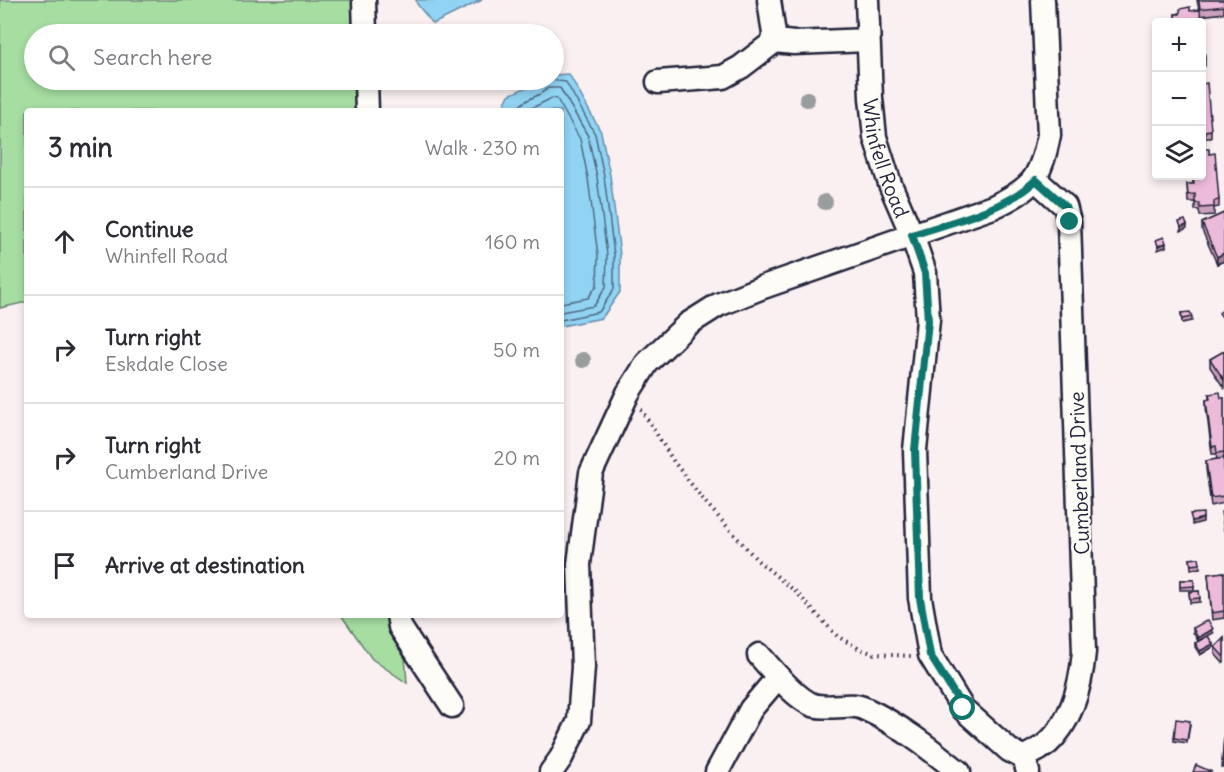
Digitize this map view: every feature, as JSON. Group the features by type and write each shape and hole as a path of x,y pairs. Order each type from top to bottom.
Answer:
{"street":[{"path":"364,0 365,24"},
{"path":"769,0 775,41"},
{"name":"Whinfell Road","path":"867,0 875,137 925,273 928,321 915,450 920,598 930,655 963,708 1026,765"},
{"path":"551,772 561,758 579,721 583,667 579,564 591,473 627,393 647,363 670,340 688,324 718,305 763,287 993,207 1026,189 1036,180 1049,135 1043,0"},
{"path":"658,82 723,77 741,67 775,41 794,43 868,40"},
{"path":"366,90 367,108"},
{"name":"Cumberland Drive","path":"1026,765 1048,743 1072,706 1081,681 1084,652 1070,222 1065,206 1036,180"},
{"path":"398,618 400,627 452,706"},
{"path":"759,655 778,677 813,705 860,707 918,739 959,772"},
{"path":"717,772 751,709 778,677"}],"path":[{"path":"627,393 648,418 675,462 706,503 757,560 796,592 837,636 873,654 930,655"}],"green space":[{"path":"0,0 363,0 363,24 24,24 24,90 363,90 364,108 24,108 24,303 0,308"},
{"path":"343,618 398,618 404,643 407,683 372,659"}],"water":[{"path":"416,0 482,0 433,24"},
{"path":"564,74 569,74 601,132 610,175 620,255 620,292 602,318 564,325 564,108 502,108 509,95 520,90 564,90"}],"building":[{"path":"1199,0 1224,0 1224,6 1200,9"},
{"path":"1190,7 1190,11 1200,10 1201,18 1176,18 1175,14 1180,14 1180,9"},
{"path":"1206,83 1211,130 1206,131 1206,126"},
{"path":"1206,149 1209,149 1209,154 1215,153 1219,200 1214,201 1214,207 1200,208 1199,203 1195,203 1195,194 1188,195 1187,184 1194,184 1194,180 1206,180"},
{"path":"1224,213 1224,253 1217,257 1202,223"},
{"path":"1185,220 1187,225 1181,227 1179,222"},
{"path":"1164,237 1166,243 1158,246 1156,240"},
{"path":"1224,309 1224,316 1222,317 1219,313"},
{"path":"1190,312 1192,317 1182,319 1181,313"},
{"path":"1224,351 1224,380 1210,359"},
{"path":"1220,392 1221,398 1224,398 1224,452 1217,453 1216,446 1212,447 1206,400 1210,399 1209,394"},
{"path":"1224,458 1224,496 1211,498 1206,461"},
{"path":"1224,511 1224,531 1221,512"},
{"path":"1203,513 1203,518 1192,521 1190,514"},
{"path":"1199,558 1200,564 1191,565 1190,559"},
{"path":"1224,572 1224,611 1212,613 1208,574"},
{"path":"1180,580 1194,580 1194,586 1180,587"},
{"path":"1199,591 1200,598 1190,599 1189,592"},
{"path":"1208,620 1213,629 1198,638 1193,628"},
{"path":"1208,636 1213,644 1200,651 1195,643"},
{"path":"1224,638 1224,655 1223,656 1215,647"},
{"path":"1176,719 1190,721 1187,740 1174,738"},
{"path":"1224,737 1224,761 1222,761"},
{"path":"1196,765 1212,772 1193,772"}],"route":[{"path":"963,708 930,655 920,598 915,450 928,321 925,273 912,235 993,207 1011,199 1036,180 1065,206 1070,222"}]}
